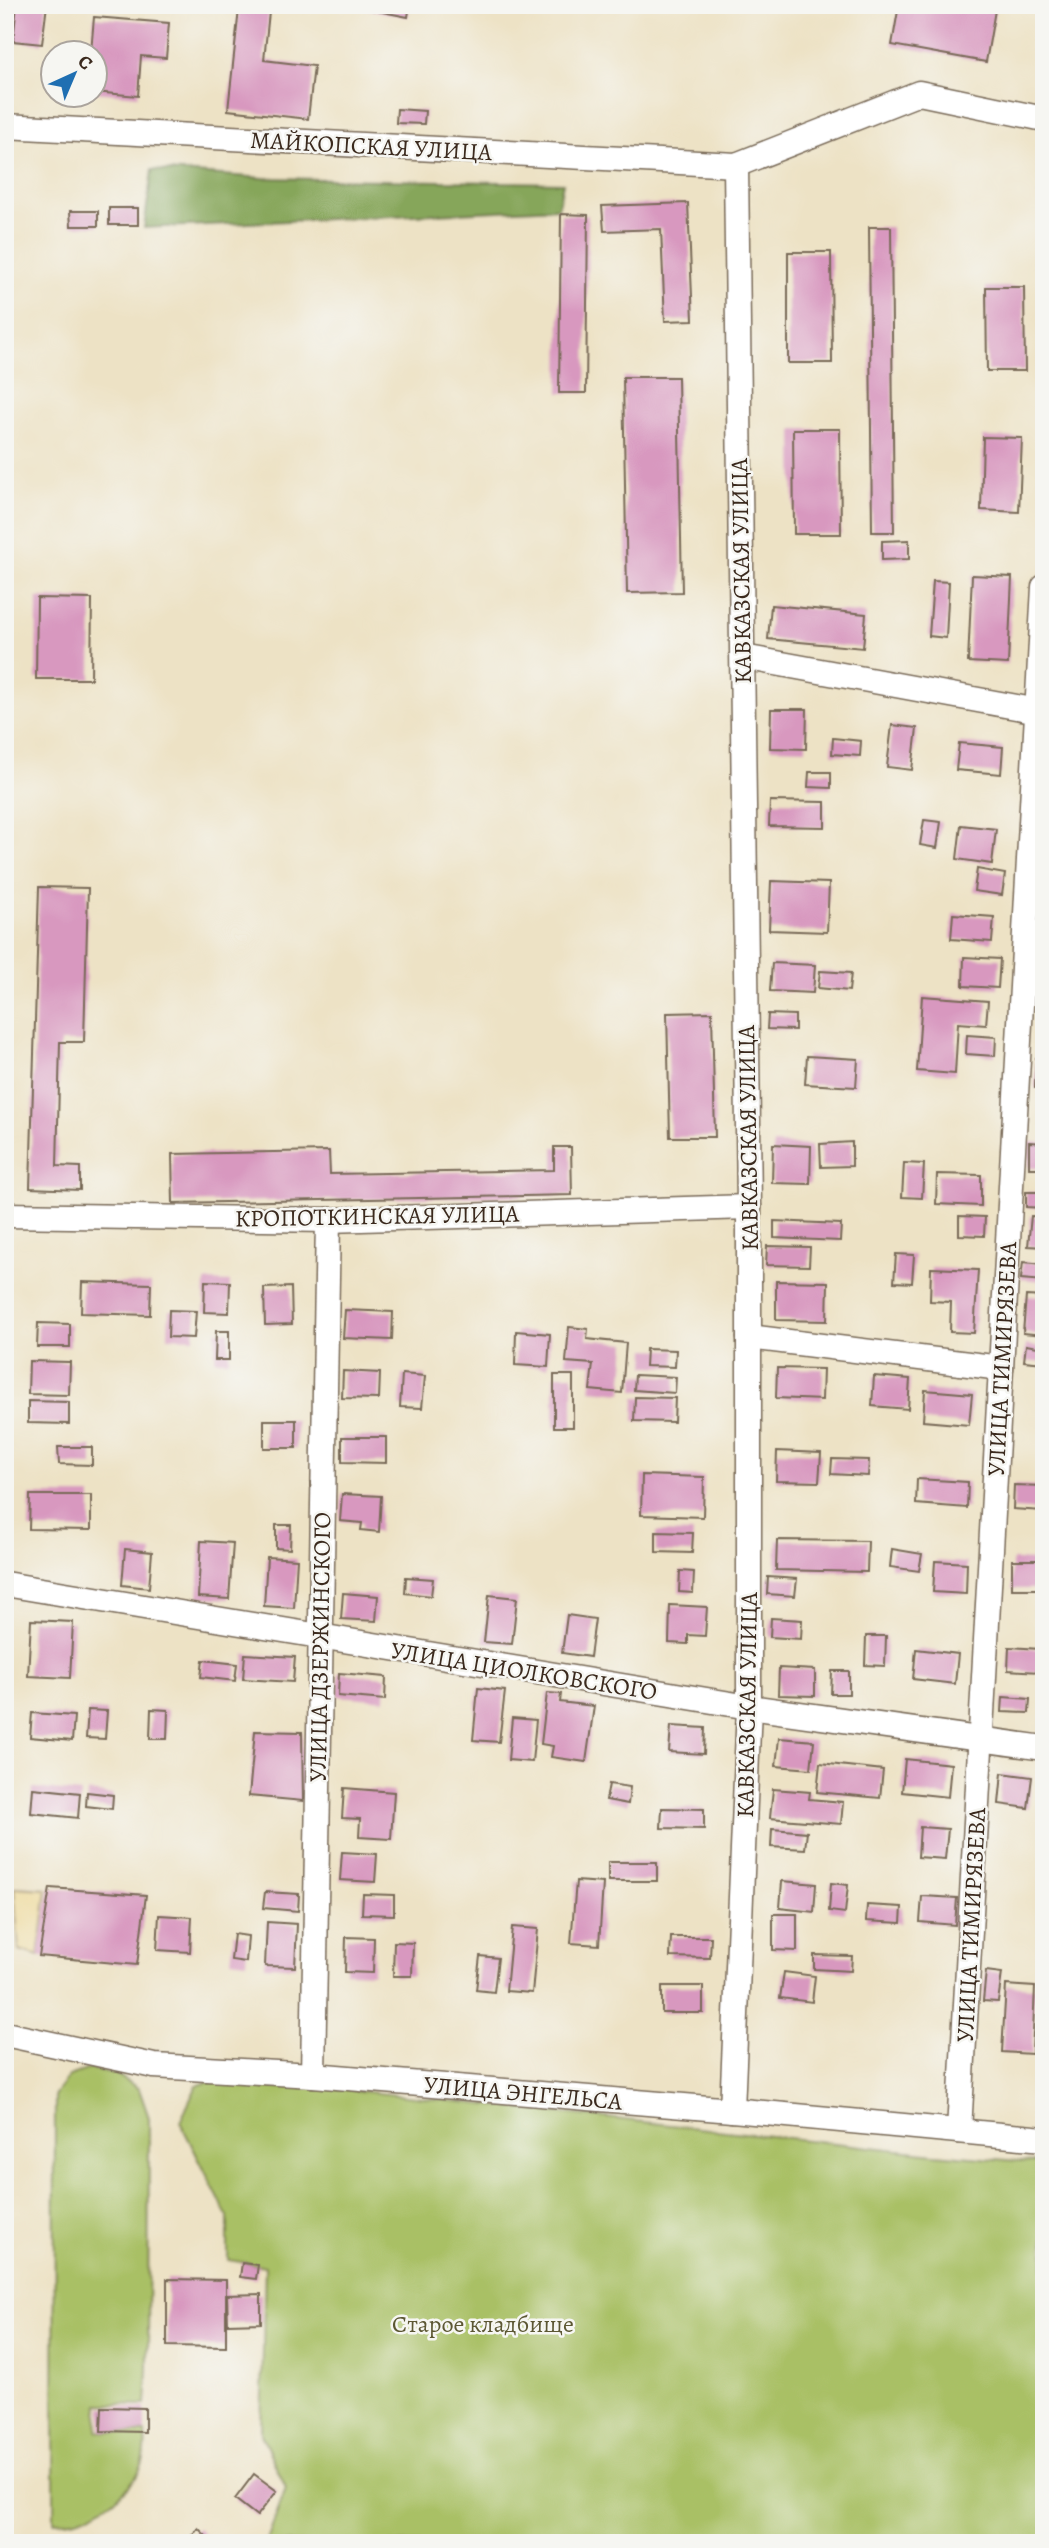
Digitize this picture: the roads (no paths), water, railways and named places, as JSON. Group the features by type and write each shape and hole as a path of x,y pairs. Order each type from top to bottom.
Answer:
{"street":[{"path":"736,165 919,93 1044,119"},
{"name":"МАЙКОПСКАЯ УЛИЦА","path":"5,126 736,165"},
{"name":"КАВКАЗСКАЯ УЛИЦА","path":"732,2110 749,1707 750,1207 736,165"},
{"name":"УЛИЦА ТИМИРЯЗЕВА","path":"959,2131 1040,712 1044,587"},
{"path":"743,657 1040,712"},
{"name":"КРОПОТКИНСКАЯ УЛИЦА","path":"5,1215 328,1220 750,1207"},
{"name":"УЛИЦА ДЗЕРЖИНСКОГО","path":"313,2075 328,1220"},
{"path":"749,1337 1001,1368"},
{"name":"УЛИЦА ЦИОЛКОВСКОГО","path":"5,1584 749,1707 1044,1748"},
{"name":"УЛИЦА ЭНГЕЛЬСА","path":"5,2034 154,2066 313,2075 1044,2139"}],"park label":[{"name":"Старое кладбище","path":"483,2324"}]}
